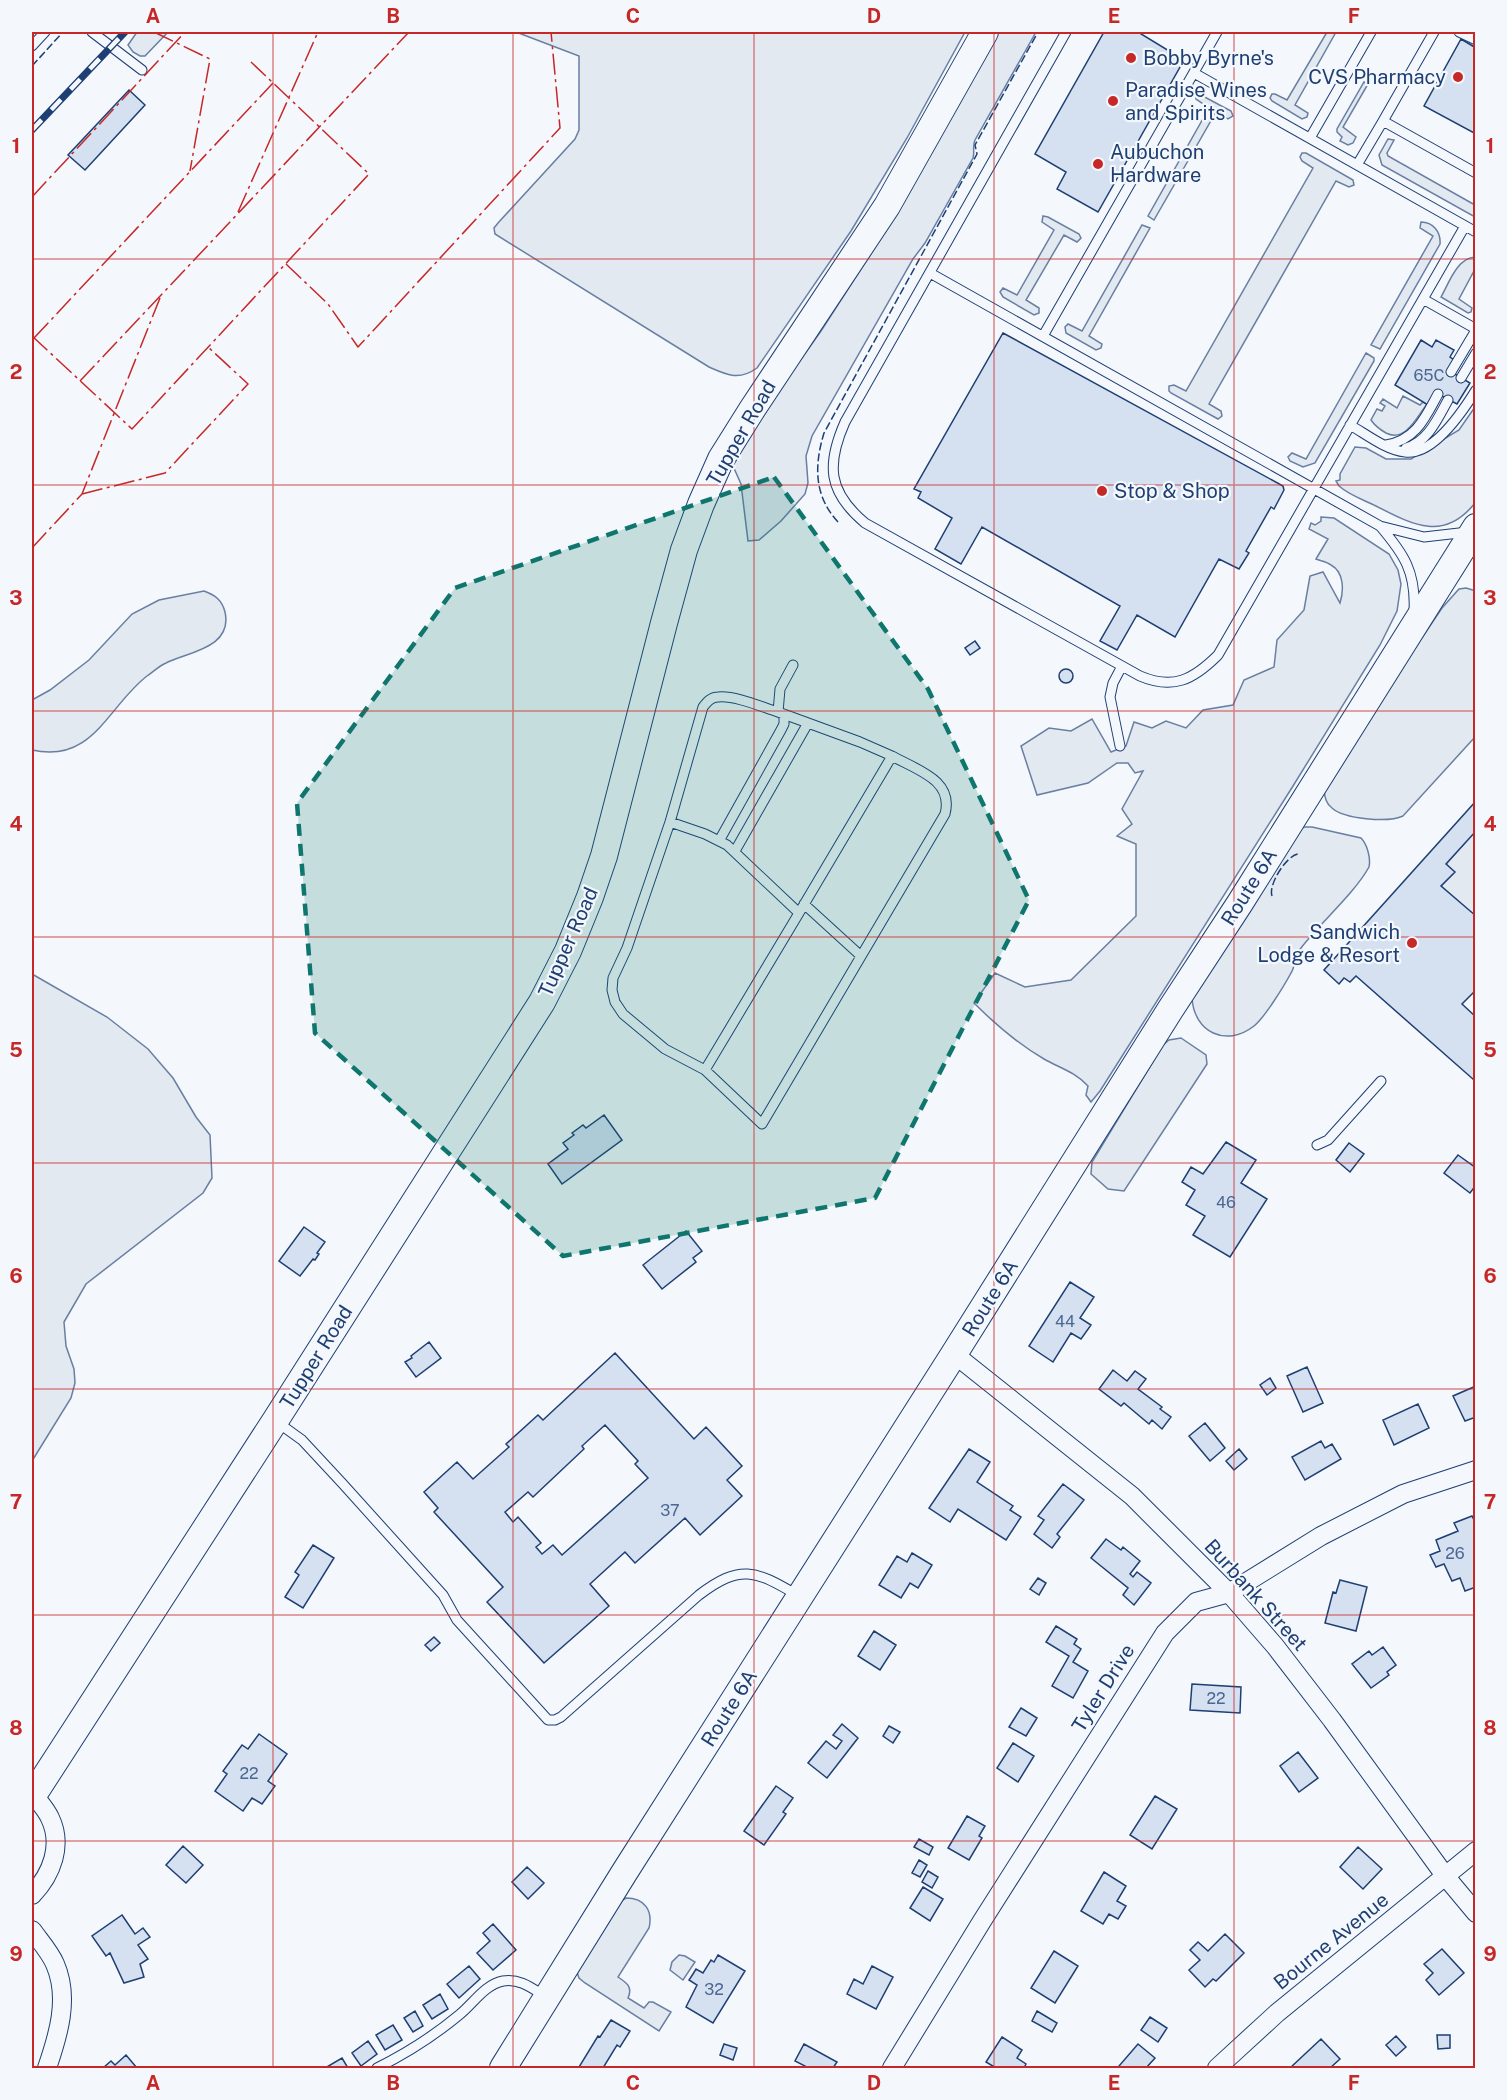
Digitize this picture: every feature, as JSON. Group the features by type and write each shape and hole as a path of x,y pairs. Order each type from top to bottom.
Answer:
{"main road":[{"name":"Tupper Road","path":"32,1796 542,1002 568,951 604,856 684,550 701,504 722,459 753,408 887,206 985,32"},
{"name":"Route 6A","path":"503,2068 1474,529"}],"street":[{"name":"Burbank Street","path":"954,1354 1132,1496 1229,1593 1275,1646 1446,1877 1476,1913"},
{"name":"Tyler Drive","path":"892,2068 982,1921 1165,1633 1196,1602 1229,1593 1321,1536 1393,1499 1476,1470"},
{"path":"32,1796 50,1817 56,1840 52,1866 32,1895"},
{"name":"Bourne Avenue","path":"1217,2068 1277,2013 1476,1851"},
{"path":"32,1930 55,1963 63,2001 55,2044 47,2068"}],"lane":[{"path":"32,46 45,32"},
{"path":"92,32 142,70"},
{"path":"1066,32 839,435 834,453 835,486 842,501 865,523 1154,682 1167,684 1196,674 1209,664 1226,643 1465,226"},
{"path":"1043,336 1217,32"},
{"path":"1310,138 1371,32"},
{"path":"1357,165 1434,32"},
{"path":"1459,32 1476,40"},
{"path":"1194,73 1476,232"},
{"path":"1383,121 1476,173"},
{"path":"930,273 1380,526 1424,537 1474,529"},
{"path":"1423,299 1475,329 1451,372"},
{"path":"1461,378 1476,353"},
{"path":"1350,425 1397,450 1412,452 1440,437 1458,418 1476,390"},
{"path":"1386,445 1406,440 1422,423 1438,394"},
{"path":"1397,450 1413,446 1432,428 1448,400"},
{"path":"1380,526 1406,561 1414,597 1413,627"},
{"path":"719,841 784,723 781,713 780,689 792,665"},
{"path":"1120,746 1110,697 1113,683 1122,666"},
{"path":"716,696 726,696 781,713 892,756 939,783 948,803 945,814 762,1124 705,1070 665,1049 623,1014 615,1002 612,990 613,978 627,948 670,822 704,707 716,696"},
{"path":"735,851 808,723"},
{"path":"705,1070 892,756"},
{"path":"670,822 719,841 735,851 801,909 861,956"},
{"path":"1317,1145 1328,1140 1381,1081"},
{"path":"275,1421 296,1435 342,1483 444,1595 457,1620 548,1720 561,1717 699,1595 717,1582 741,1573 752,1574 772,1580 799,1596"},
{"path":"377,2068 391,2065 459,2015 490,1986 505,1981 515,1981 527,1985 546,1997"}],"highlighted area":[{"path":"774,477 928,689 1029,900 875,1198 563,1256 315,1033 297,803 455,588"}],"shaded area":[{"path":"137,32 168,32 145,56 140,56 128,45"},
{"path":"516,32 965,32 907,138 851,231 757,368 739,376 709,367 495,234 494,228 498,223 575,139 579,130 579,56"},
{"path":"998,32 1036,32 975,140 973,158 812,436 806,456 808,483 805,494 781,521 759,540 748,541 741,484 733,466 762,414 821,331 892,221"},
{"path":"1327,32 1336,32 1295,105 1308,113 1307,117 1302,119 1270,98 1272,94 1275,94 1287,100"},
{"path":"1364,82 1368,84 1343,127 1356,137 1353,143 1348,145 1340,141 1342,137 1337,129"},
{"path":"1199,94 1231,111 1233,116 1228,119 1216,112 1154,220 1148,216 1209,108 1196,99 1196,95"},
{"path":"1388,139 1394,140 1387,153 1388,156 1475,205 1475,217 1382,165 1379,155"},
{"path":"1302,153 1306,153 1353,180 1354,185 1349,187 1336,181 1209,404 1221,411 1222,416 1218,419 1171,393 1169,386 1174,385 1186,391 1313,168 1302,161 1300,157"},
{"path":"1043,216 1079,234 1081,238 1077,242 1064,235 1026,300 1039,308 1039,313 1034,315 1003,297 1000,292 1003,288 1017,295 1054,230 1042,222"},
{"path":"1421,222 1435,228 1440,244 1380,349 1371,345 1433,236 1420,228"},
{"path":"1142,225 1150,228 1089,336 1102,344 1101,348 1096,350 1066,333 1065,327 1068,324 1082,331"},
{"path":"1475,257 1475,269 1459,299 1472,308 1468,313 1441,297 1458,266 1469,258"},
{"path":"1366,353 1374,358 1374,361 1315,463 1303,467 1290,461 1288,457 1292,453 1306,459"},
{"path":"1403,396 1420,405 1423,402 1427,404 1405,432 1399,435 1386,433 1371,420 1377,409 1382,411 1385,406 1380,403 1383,399 1397,408"},
{"path":"1475,407 1475,503 1452,523 1440,526 1415,524 1352,495 1336,481 1340,480 1340,474 1355,447 1366,448 1386,459 1411,459 1459,430"},
{"path":"1321,517 1334,518 1389,554 1398,570 1401,584 1397,611 1380,645 1293,786 1091,1102 1086,1095 1088,1086 1083,1081 1025,1047 974,1003 995,973 1025,987 1071,980 1136,916 1136,844 1117,836 1132,824 1122,809 1143,771 1135,773 1128,763 1117,763 1088,783 1037,795 1021,746 1049,728 1071,731 1092,719 1111,752 1126,746 1134,722 1152,728 1166,721 1186,728 1203,710 1233,705 1244,680 1274,667 1277,640 1304,610 1310,576 1323,572 1340,603 1341,577 1335,568 1316,559 1328,539 1309,529 1311,523 1315,525 1321,521"},
{"path":"1466,588 1476,591 1475,737 1403,816 1377,819 1338,812 1328,804 1324,791 1442,608 1459,589"},
{"path":"204,591 218,598 225,612 226,624 216,641 196,652 163,664 147,676 133,688 98,730 85,741 70,749 53,752 32,750 32,700 50,690 89,660 132,614 159,600"},
{"path":"1304,827 1361,838 1368,851 1369,867 1355,888 1299,951 1288,979 1258,1022 1243,1033 1233,1036 1213,1033 1199,1020 1192,998 1297,833"},
{"path":"1475,831 1475,916 1441,886 1454,872 1446,864"},
{"path":"32,974 107,1017 148,1049 173,1078 196,1117 210,1135 212,1178 203,1193 86,1284 64,1322 66,1346 74,1369 75,1383 71,1398 32,1461"},
{"path":"1181,1038 1206,1055 1207,1064 1124,1191 1108,1189 1091,1174 1092,1162 1163,1045 1169,1040"},
{"path":"626,1898 643,1903 650,1916 650,1922 649,1928 618,1977 628,1986 630,1991 628,1998 644,2008 649,2002 653,2002 671,2012 659,2031 585,1983 579,1978 577,1972 621,1901"},
{"path":"679,1955 695,1962 683,1980 670,1970 672,1962"}],"building":[{"path":"1104,32 1138,32 1184,60 1098,212 1057,189 1066,172 1035,154"},
{"name":"CVS Pharmacy","path":"1461,39 1476,48 1476,134 1424,106"},
{"path":"129,90 145,105 85,170 68,155"},
{"name":"Stop & Shop","path":"1003,333 1283,486 1284,490 1274,509 1271,507 1246,551 1249,553 1239,569 1219,559 1175,637 1137,615 1117,650 1100,641 1120,606 982,527 961,564 935,549 952,518 918,498 921,492 914,489"},
{"path":"1421,340 1432,347 1436,340 1454,350 1450,357 1454,360 1448,370 1470,383 1457,404 1436,393 1428,405 1395,385"},
{"path":"975,641 980,648 970,655 965,648"},
{"path":"1063,669 1069,669 1073,676 1069,683 1063,683 1059,679 1059,673"},
{"name":"Sandwich Lodge & Resort","path":"1476,801 1476,831 1446,864 1455,872 1441,886 1476,916 1476,990 1462,1004 1476,1017 1474,1080 1356,976 1350,982 1344,978 1339,984 1324,970"},
{"path":"604,1115 622,1140 562,1184 548,1164 568,1149 563,1143 574,1135 572,1133 583,1125 586,1128"},
{"path":"1226,1142 1256,1160 1241,1183 1267,1199 1230,1257 1193,1235 1205,1216 1186,1205 1195,1190 1182,1182 1191,1167 1203,1174"},
{"path":"1349,1143 1364,1154 1350,1172 1336,1160"},
{"path":"1458,1155 1476,1168 1476,1185 1470,1193 1444,1173"},
{"path":"304,1227 325,1242 315,1260 313,1259 300,1276 279,1261"},
{"path":"686,1231 702,1251 693,1258 696,1262 662,1289 643,1265"},
{"path":"1070,1282 1094,1297 1080,1318 1091,1325 1081,1339 1071,1333 1053,1362 1029,1346"},
{"path":"429,1342 441,1358 416,1377 405,1362"},
{"path":"615,1353 694,1439 706,1427 742,1466 727,1480 742,1496 700,1535 685,1518 635,1563 625,1552 590,1584 609,1606 544,1663 487,1602 503,1587 434,1512 438,1508 424,1492 457,1462 473,1479 509,1447 506,1444 538,1415 543,1420","holes":["605,1425 638,1461 635,1464 648,1478 562,1555 553,1545 542,1554 536,1547 541,1543 518,1517 513,1522 505,1512 528,1492 533,1497 584,1449 582,1446"]},
{"path":"1307,1367 1323,1403 1303,1412 1287,1376"},
{"path":"1113,1370 1127,1381 1135,1371 1146,1379 1138,1389 1162,1407 1160,1409 1171,1417 1162,1429 1152,1420 1149,1424 1124,1403 1121,1406 1099,1389"},
{"path":"1270,1378 1276,1388 1267,1395 1260,1385"},
{"path":"1476,1386 1476,1417 1465,1421 1453,1396"},
{"path":"1418,1404 1429,1428 1394,1445 1383,1420"},
{"path":"1205,1423 1225,1448 1210,1461 1189,1436"},
{"path":"1321,1441 1325,1448 1332,1444 1341,1459 1305,1480 1292,1457"},
{"path":"969,1449 990,1462 977,1482 1013,1506 1010,1510 1021,1517 1006,1540 958,1509 950,1522 929,1508"},
{"path":"1239,1449 1247,1459 1234,1470 1226,1461"},
{"path":"1063,1484 1084,1500 1057,1534 1060,1537 1052,1548 1034,1534 1044,1520 1038,1516"},
{"path":"1472,1516 1476,1524 1476,1587 1465,1591 1460,1578 1452,1581 1444,1564 1436,1567 1430,1555 1440,1551 1436,1540 1458,1531 1454,1523"},
{"path":"1106,1539 1121,1550 1123,1547 1140,1561 1130,1574 1133,1577 1137,1572 1151,1583 1134,1605 1123,1595 1128,1588 1091,1558"},
{"path":"313,1545 334,1558 303,1608 285,1597 299,1575 295,1572"},
{"path":"912,1553 932,1565 918,1588 910,1583 901,1598 879,1585 897,1556 907,1562"},
{"path":"1038,1578 1046,1583 1039,1595 1030,1589"},
{"path":"1340,1580 1367,1587 1356,1631 1325,1623 1333,1592 1336,1593"},
{"path":"1056,1626 1077,1639 1074,1644 1081,1649 1073,1662 1088,1671 1073,1698 1052,1686 1069,1656 1046,1642"},
{"path":"874,1631 896,1645 880,1670 858,1656"},
{"path":"434,1637 440,1643 431,1651 425,1645"},
{"path":"1383,1647 1396,1665 1387,1672 1389,1675 1371,1688 1352,1664 1369,1651 1372,1655"},
{"path":"1192,1684 1241,1687 1240,1713 1190,1710"},
{"path":"1021,1708 1037,1718 1026,1736 1009,1727"},
{"path":"842,1724 858,1738 827,1778 808,1763 826,1741 836,1749 842,1741 833,1735"},
{"path":"889,1726 900,1732 893,1743 883,1736"},
{"path":"259,1734 287,1754 268,1781 275,1786 262,1804 252,1798 243,1811 215,1791 227,1774 223,1771 242,1745 248,1749"},
{"path":"1013,1743 1034,1756 1018,1782 997,1768"},
{"path":"1298,1752 1318,1778 1299,1792 1280,1766"},
{"path":"776,1786 793,1798 783,1812 786,1814 764,1845 744,1831"},
{"path":"1155,1796 1177,1809 1152,1849 1130,1835"},
{"path":"967,1816 985,1826 979,1836 982,1838 969,1860 948,1848"},
{"path":"919,1839 933,1847 929,1855 914,1847"},
{"path":"183,1846 203,1865 186,1883 166,1865"},
{"path":"1358,1847 1382,1869 1363,1889 1340,1867"},
{"path":"919,1860 927,1865 920,1877 912,1873"},
{"path":"527,1867 544,1883 528,1899 512,1882"},
{"path":"928,1871 938,1877 932,1888 922,1882"},
{"path":"1104,1872 1126,1886 1117,1901 1126,1906 1118,1919 1109,1914 1103,1924 1081,1911"},
{"path":"923,1887 943,1899 930,1921 910,1908"},
{"path":"122,1915 135,1934 143,1928 150,1937 138,1945 148,1959 140,1964 144,1977 124,1983 110,1953 106,1956 92,1936"},
{"path":"493,1924 516,1950 493,1970 477,1953 490,1941 483,1933"},
{"path":"1225,1934 1244,1953 1216,1981 1213,1979 1205,1987 1189,1970 1200,1960 1190,1950 1198,1942 1208,1951"},
{"path":"1442,1949 1464,1973 1439,1995 1426,1980 1433,1973 1424,1964"},
{"path":"1054,1951 1078,1966 1055,2003 1031,1988"},
{"path":"718,1955 745,1971 713,2023 686,2007 697,1985 689,1980 696,1969 703,1973 711,1960 714,1962"},
{"path":"469,1966 480,1979 459,1998 447,1984"},
{"path":"872,1966 893,1977 876,2009 847,1994 854,1979 863,1984"},
{"path":"440,1994 448,2009 432,2019 423,2005"},
{"path":"415,2011 423,2026 413,2032 404,2018"},
{"path":"1037,2011 1057,2023 1052,2032 1032,2021"},
{"path":"1150,2017 1167,2028 1158,2042 1141,2030"},
{"path":"611,2020 630,2031 620,2047 617,2045 603,2068 579,2067 598,2036 600,2037"},
{"path":"393,2025 402,2040 385,2050 376,2035"},
{"path":"1437,2035 1450,2035 1450,2048 1438,2049"},
{"path":"1396,2036 1406,2047 1396,2056 1386,2045"},
{"path":"1002,2037 1022,2050 1017,2058 1026,2064 1024,2068 996,2068 986,2062"},
{"path":"1321,2039 1340,2059 1330,2068 1290,2068"},
{"path":"368,2041 377,2054 361,2066 352,2053"},
{"path":"724,2044 737,2048 733,2060 720,2055"},
{"path":"804,2044 837,2062 833,2068 804,2068 805,2066 795,2061"},
{"path":"1138,2044 1155,2058 1146,2068 1119,2066"},
{"path":"126,2055 137,2068 103,2068 111,2061 115,2065"},
{"path":"342,2058 348,2068 325,2068"}],"railway":[{"path":"32,130 125,32"}],"fence":[{"path":"32,66 63,32"},
{"path":"838,522 824,502 818,480 819,457 824,433 977,154 975,145 1038,32"},
{"path":"1272,896 1271,891 1275,878 1283,865 1298,854"}],"power":[{"path":"154,32 210,59 190,171"},
{"path":"32,197 185,32"},
{"path":"238,212 318,32"},
{"path":"80,381 409,32"},
{"path":"286,264 328,304 358,347 560,128 551,32"},
{"path":"32,336 132,429 369,174 251,62"},
{"path":"34,338 273,83"},
{"path":"32,548 82,494 160,298"},
{"path":"82,494 165,473 248,384 208,347"}],"place":[{"name":"Bobby Byrne's","path":"1131,58"},
{"name":"CVS Pharmacy","path":"1458,77"},
{"name":"Paradise Wines and Spirits","path":"1113,101"},
{"name":"Aubuchon Hardware","path":"1098,164"},
{"name":"Stop & Shop","path":"1102,491"},
{"name":"Sandwich Lodge & Resort","path":"1412,943"}]}
